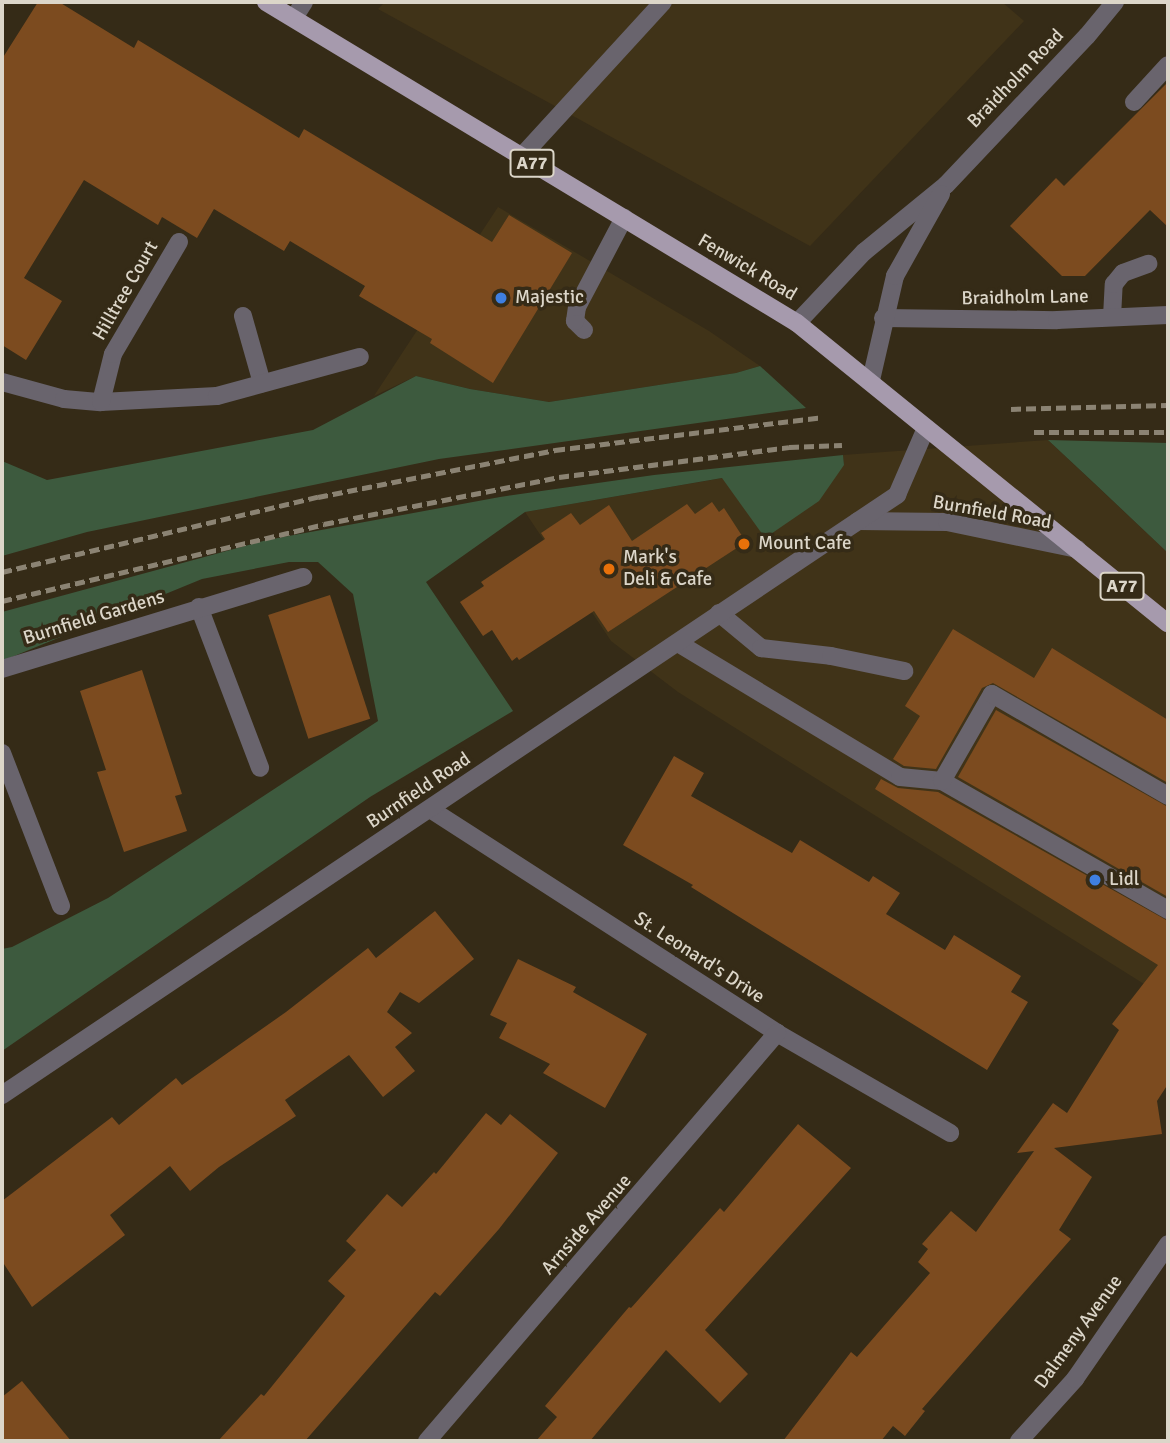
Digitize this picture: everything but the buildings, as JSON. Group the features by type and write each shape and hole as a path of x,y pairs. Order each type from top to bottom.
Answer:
{"main road":[{"name":"Fenwick Road","path":"266,2 797,323 871,380 926,428 1168,623"}],"street":[{"path":"293,18 304,2"},
{"path":"521,156 663,2"},
{"name":"Braidholm Road","path":"797,323 864,252 946,185 1087,36 1115,2"},
{"path":"1134,102 1168,65"},
{"name":"Braidholm Road","path":"871,380 883,318 895,276 946,185"},
{"path":"584,330 575,321 577,307 624,218"},
{"name":"Hilltree Court","path":"101,402 113,354 179,242"},
{"path":"1112,317 1114,284 1123,273 1147,264"},
{"name":"Braidholm Lane","path":"883,318 1168,315"},
{"path":"243,316 262,383"},
{"path":"2,382 64,399 101,402 217,396 360,358"},
{"name":"Burnfield Road","path":"2,1094 897,495 926,428"},
{"name":"Burnfield Road","path":"858,521 947,522 1077,549"},
{"name":"Burnfield Gardens","path":"2,669 303,577"},
{"path":"198,607 260,768"},
{"path":"719,613 761,648 831,656 904,671"},
{"path":"678,643 900,777 942,780 1168,910"},
{"path":"942,780 992,694 1168,796"},
{"path":"2,753 61,906"},
{"name":"St. Leonard's Drive","path":"430,809 777,1033 950,1133"},
{"name":"Arnside Avenue","path":"427,1441 777,1033"},
{"name":"Dalmeny Avenue","path":"1019,1441 1075,1379 1168,1244"}],"shaded area":[{"path":"385,2 1002,2 1024,21 810,246 378,9"},
{"path":"498,207 709,331 760,366 736,373 549,402 470,389 416,376 374,396"},
{"path":"1048,440 1168,553 1168,999 678,692 611,641 525,512 723,478 844,465 843,455"}],"green space":[{"path":"760,366 806,408 439,459 87,532 2,556 2,461 47,480 313,430 416,376 470,389 549,402 736,373"},
{"path":"1048,440 1168,443 1168,553 1094,483"},
{"path":"843,455 844,465 819,501 765,538 722,478 525,512 426,582 513,711 370,797 2,1051 2,949 12,947 108,898 378,721 353,594 318,562 289,562 202,579 2,661 2,612 267,540 500,497 654,475"}],"railway":[{"path":"1011,409 1168,405"},
{"path":"2,572 318,497 555,450 822,417"},
{"path":"1034,432 1168,432"},
{"path":"2,601 324,524 559,477 789,447 842,445"}],"place":[{"name":"Majestic","path":"501,298"},
{"name":"Mount Cafe","path":"744,544"},
{"name":"Mark's Deli & Cafe","path":"609,569"},
{"name":"Lidl","path":"1095,880"}]}
